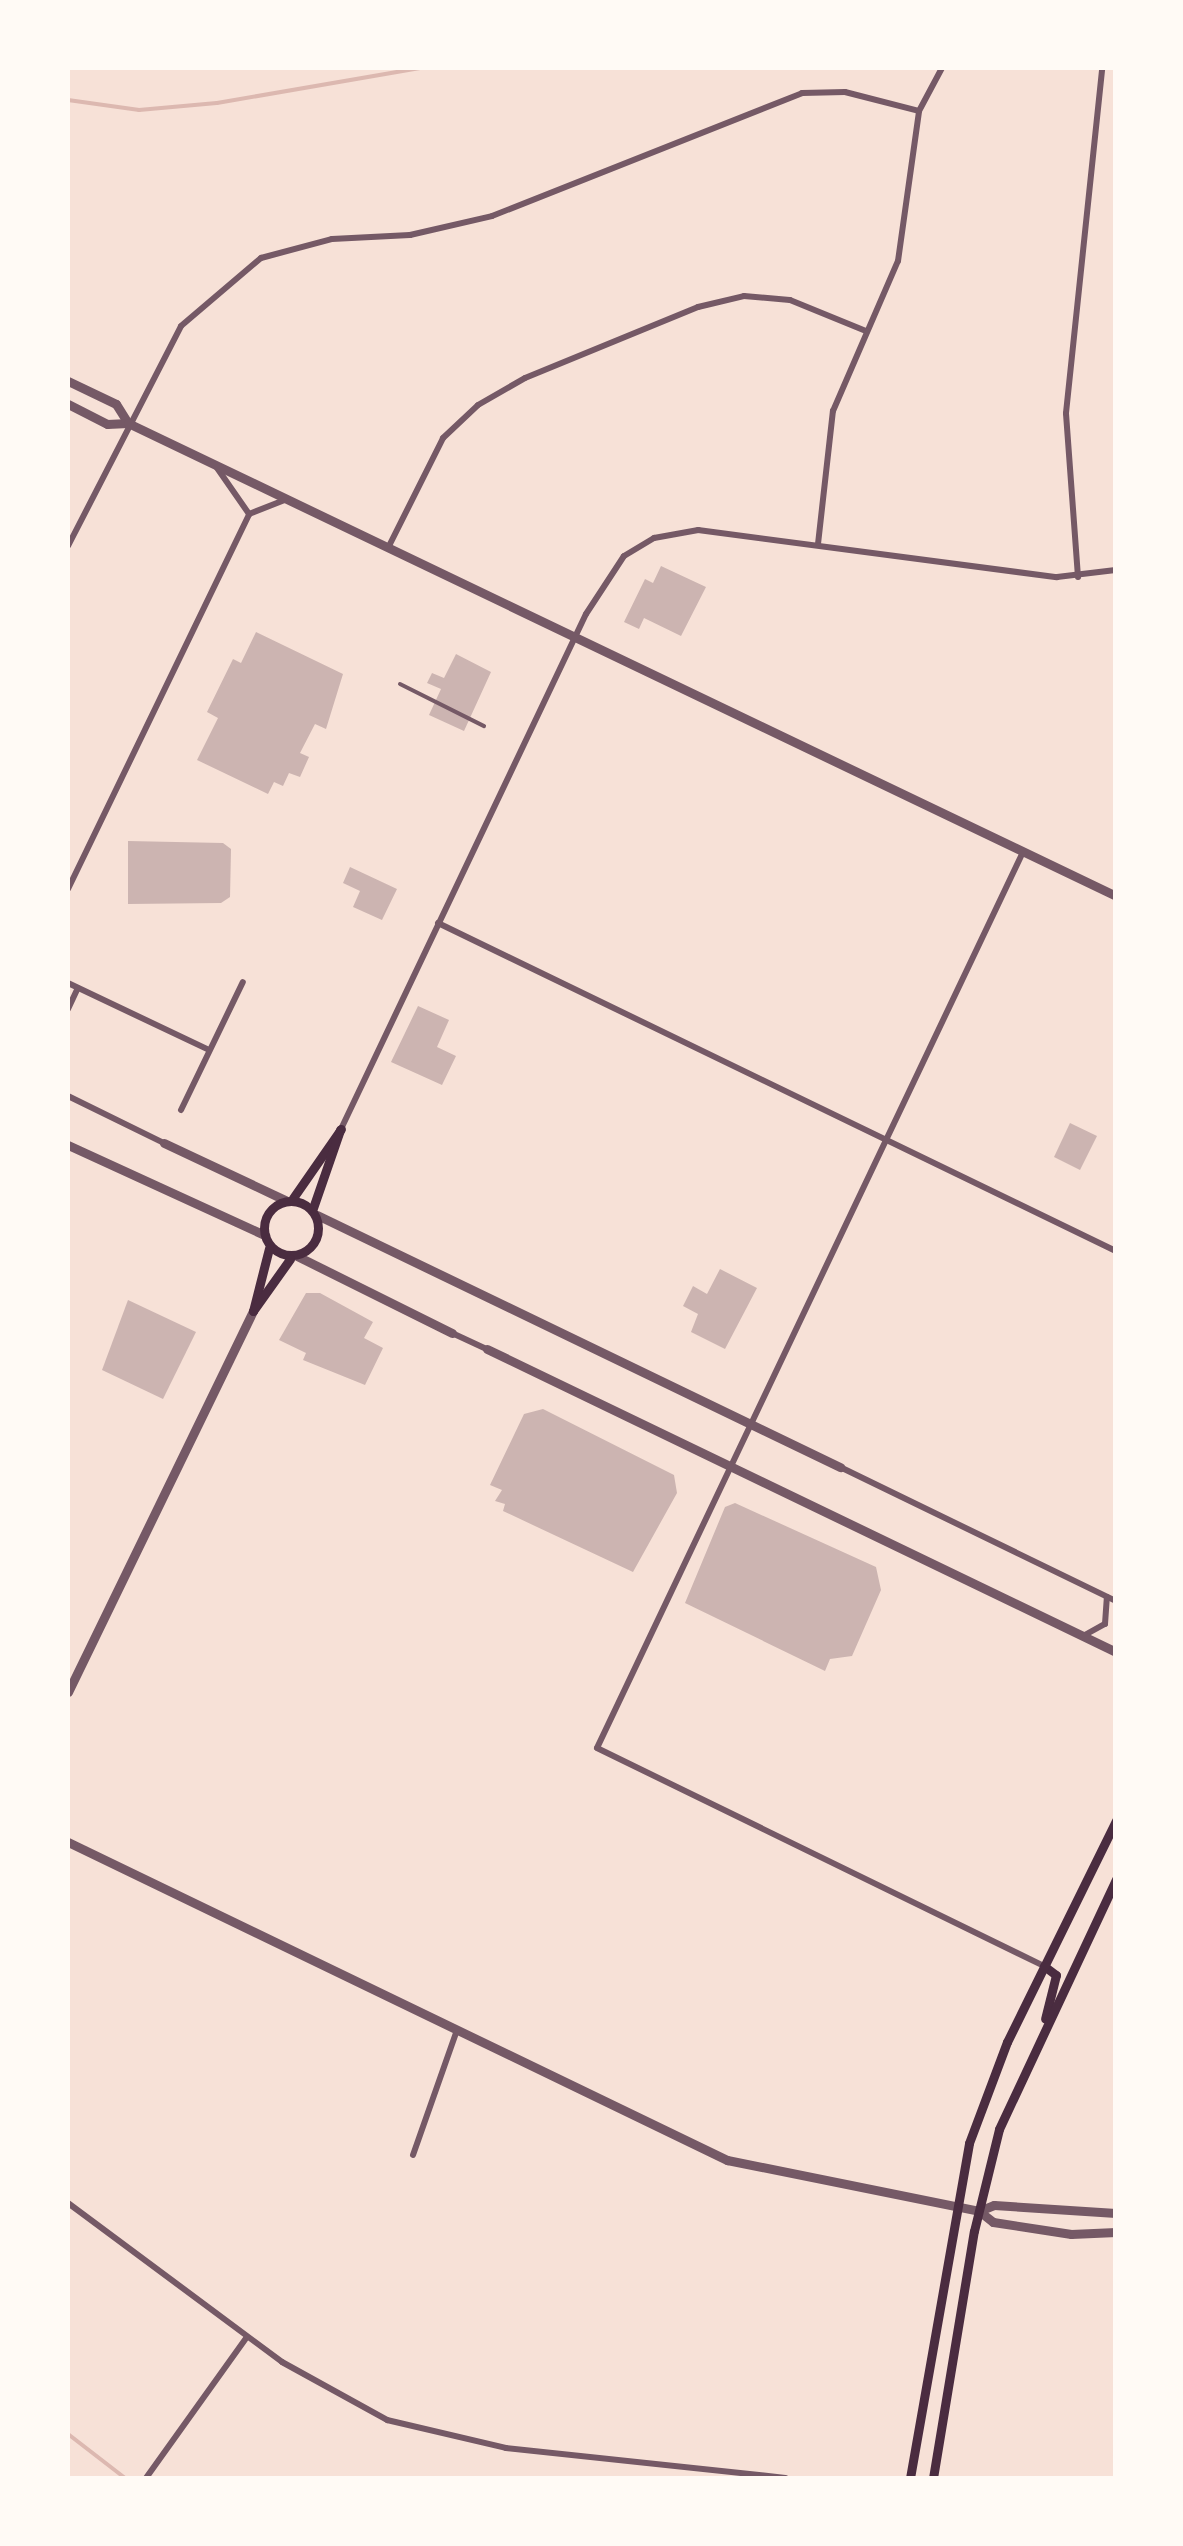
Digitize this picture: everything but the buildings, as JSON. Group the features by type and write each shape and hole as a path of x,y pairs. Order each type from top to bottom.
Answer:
{"main road":[{"path":"253,1311 269,1248 265,1235 341,1129"},
{"path":"253,1311 313,1236 315,1211 341,1129"},
{"path":"289,1199 315,1211"},
{"path":"269,1248 294,1258"},
{"path":"910,2478 954,2206 988,2087 1116,1820"},
{"path":"933,2478 979,2210 1006,2108 1116,1878"},
{"path":"1044,1966 1056,1975 1044,2026"}],"street":[{"path":"818,544 833,411 898,261 919,111 942,68"},
{"path":"1078,577 1066,413 1102,68"},
{"path":"68,546 128,423 194,310 238,273 283,248 410,235 492,216 802,92 844,92 919,111"},
{"path":"388,548 443,438 478,405 524,378 698,308 744,296 790,300 866,331"},
{"path":"68,381 116,404 128,423"},
{"path":"68,404 107,424 128,423 1116,896"},
{"path":"214,464 248,514"},
{"path":"68,889 248,514 287,499"},
{"path":"341,1129 608,576 654,538 698,530 1078,577 1116,570"},
{"path":"1023,852 596,1748 1044,1966"},
{"path":"438,923 1116,1251"},
{"path":"181,1110 243,982"},
{"path":"68,983 209,1050"},
{"path":"68,1009 78,988"},
{"path":"68,1096 289,1199"},
{"path":"68,1146 265,1235"},
{"path":"315,1211 1116,1601"},
{"path":"294,1258 1116,1652"},
{"path":"68,1692 253,1311"},
{"path":"1082,1636 1105,1624 1107,1596"},
{"path":"68,1842 727,2160 979,2210 994,2205 1042,2212 1116,2213"},
{"path":"413,2155 458,2028"},
{"path":"68,2203 247,2337 337,2396 416,2429 506,2448 785,2478"},
{"path":"979,2210 993,2222 1042,2230 1116,2232"},
{"path":"146,2478 247,2337"}],"lane":[{"path":"400,684 484,726"}],"waterway":[{"path":"68,100 139,110 217,103 420,68"},
{"path":"68,2434 125,2478"}]}
